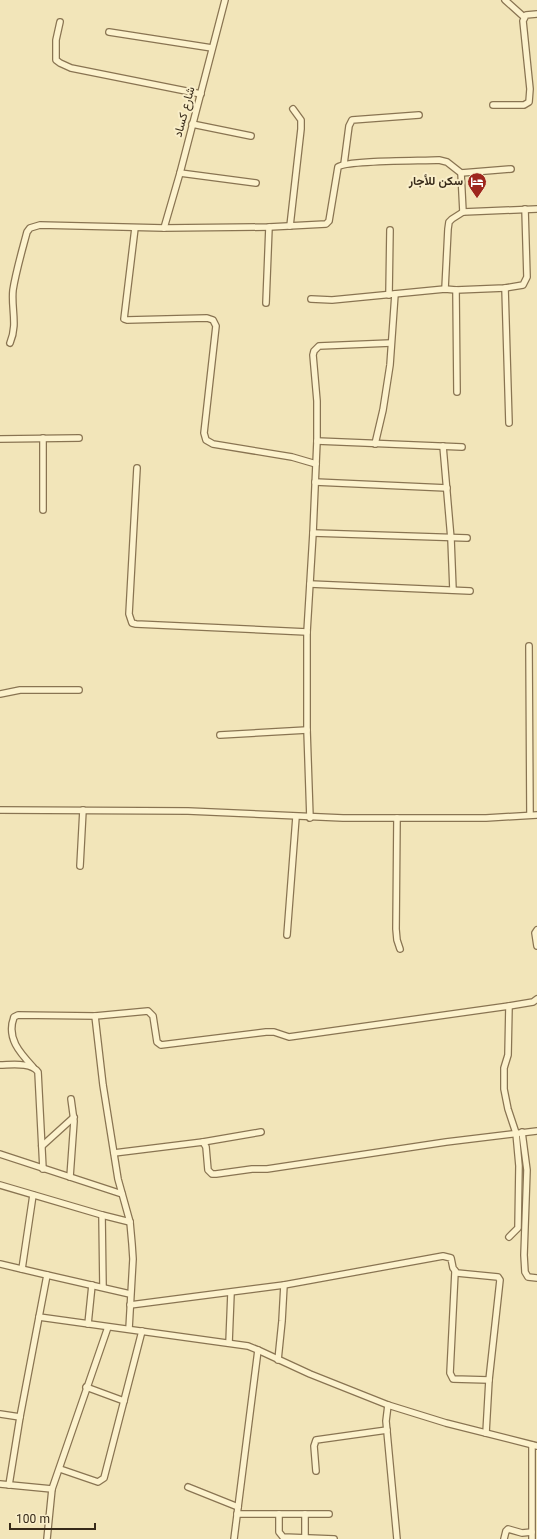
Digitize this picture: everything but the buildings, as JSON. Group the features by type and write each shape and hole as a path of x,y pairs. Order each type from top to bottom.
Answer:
{"street":[{"name":"شارع كساد","path":"164,228 180,173 224,0"},
{"path":"505,0 524,17"},
{"path":"524,17 529,14 537,14"},
{"path":"493,105 524,105 530,100 523,21 524,17"},
{"path":"60,22 56,40 56,60 60,64 72,68 200,94"},
{"path":"109,32 212,48"},
{"path":"290,226 301,129 301,120 293,109"},
{"path":"344,164 349,126 352,120 419,115"},
{"path":"192,124 251,136"},
{"path":"10,343 14,333 13,290 26,236 30,228 40,224 135,228 319,225 328,222 338,167 344,164 439,160 447,162 461,173 511,169"},
{"path":"180,173 256,183"},
{"path":"461,173 463,212"},
{"path":"311,299 325,301 445,289 505,288 523,285 527,277 525,209"},
{"path":"445,289 449,222 463,212 537,209"},
{"path":"266,303 269,227"},
{"path":"135,228 124,319 207,318 213,320 216,326 204,433 206,440 213,444 292,457 316,464"},
{"path":"375,444 385,401 390,365 392,295 390,230"},
{"path":"505,288 509,423"},
{"path":"456,290 457,392"},
{"path":"310,818 306,730 307,632 317,441 317,401 313,355 318,346 391,343"},
{"path":"42,510 43,438"},
{"path":"0,439 80,438"},
{"path":"317,441 462,447"},
{"path":"444,446 453,590"},
{"path":"137,468 129,614 132,623 307,632"},
{"path":"315,482 447,488"},
{"path":"313,533 451,539 467,538"},
{"path":"310,584 470,591"},
{"path":"528,646 530,815"},
{"path":"0,694 20,690 79,690"},
{"path":"220,735 306,730"},
{"path":"0,810 188,811 310,818 486,818 537,815"},
{"path":"80,866 84,810"},
{"path":"287,935 296,817"},
{"path":"397,818 396,929 400,949"},
{"path":"537,930 535,933 537,946"},
{"path":"43,1169 39,1076 37,1070 19,1051 14,1042 12,1028 14,1017 23,1015 95,1016 142,1011 150,1012 154,1019 157,1042 161,1045 266,1032 274,1032 289,1037 509,1006 533,1002 537,999"},
{"path":"509,1006 508,1055 504,1068 504,1089 508,1109 519,1133 526,1170 525,1269 528,1277 537,1278"},
{"path":"95,1016 103,1085 114,1153 122,1194 130,1222 133,1259 129,1329"},
{"path":"0,1065 34,1067"},
{"path":"70,1177 74,1117 71,1099"},
{"path":"42,1146 74,1117"},
{"path":"203,1142 206,1147 208,1170 212,1174 252,1169 267,1169 446,1142 537,1131"},
{"path":"114,1153 203,1142 262,1132"},
{"path":"509,1237 516,1231 519,1224 519,1133"},
{"path":"0,1154 122,1194"},
{"path":"0,1185 102,1216 130,1222"},
{"path":"22,1269 33,1195"},
{"path":"102,1216 103,1287"},
{"path":"130,1305 284,1285 443,1256 451,1258 455,1272 450,1373 453,1379 458,1380 489,1380"},
{"path":"0,1264 130,1294"},
{"path":"455,1272 495,1276 500,1280 489,1380 486,1433"},
{"path":"9,1485 20,1417 47,1275"},
{"path":"88,1324 92,1285"},
{"path":"278,1360 284,1285"},
{"path":"229,1343 230,1293"},
{"path":"40,1317 248,1346 310,1374 388,1404 486,1433 535,1445 532,1539"},
{"path":"47,1539 52,1489 108,1327"},
{"path":"60,1469 92,1481 98,1482 103,1480 142,1331"},
{"path":"234,1539 258,1350"},
{"path":"86,1387 124,1401"},
{"path":"388,1404 387,1430 397,1539"},
{"path":"0,1414 20,1417"},
{"path":"316,1471 314,1446 316,1440 387,1430"},
{"path":"0,1484 52,1489"},
{"path":"188,1487 238,1507"},
{"path":"237,1514 329,1514"},
{"path":"279,1514 280,1535 286,1538 334,1539"},
{"path":"305,1514 305,1538"},
{"path":"504,1539 508,1529 522,1533 532,1532"}],"place":[{"name":"سكن للأجار","path":"477,199"}]}
